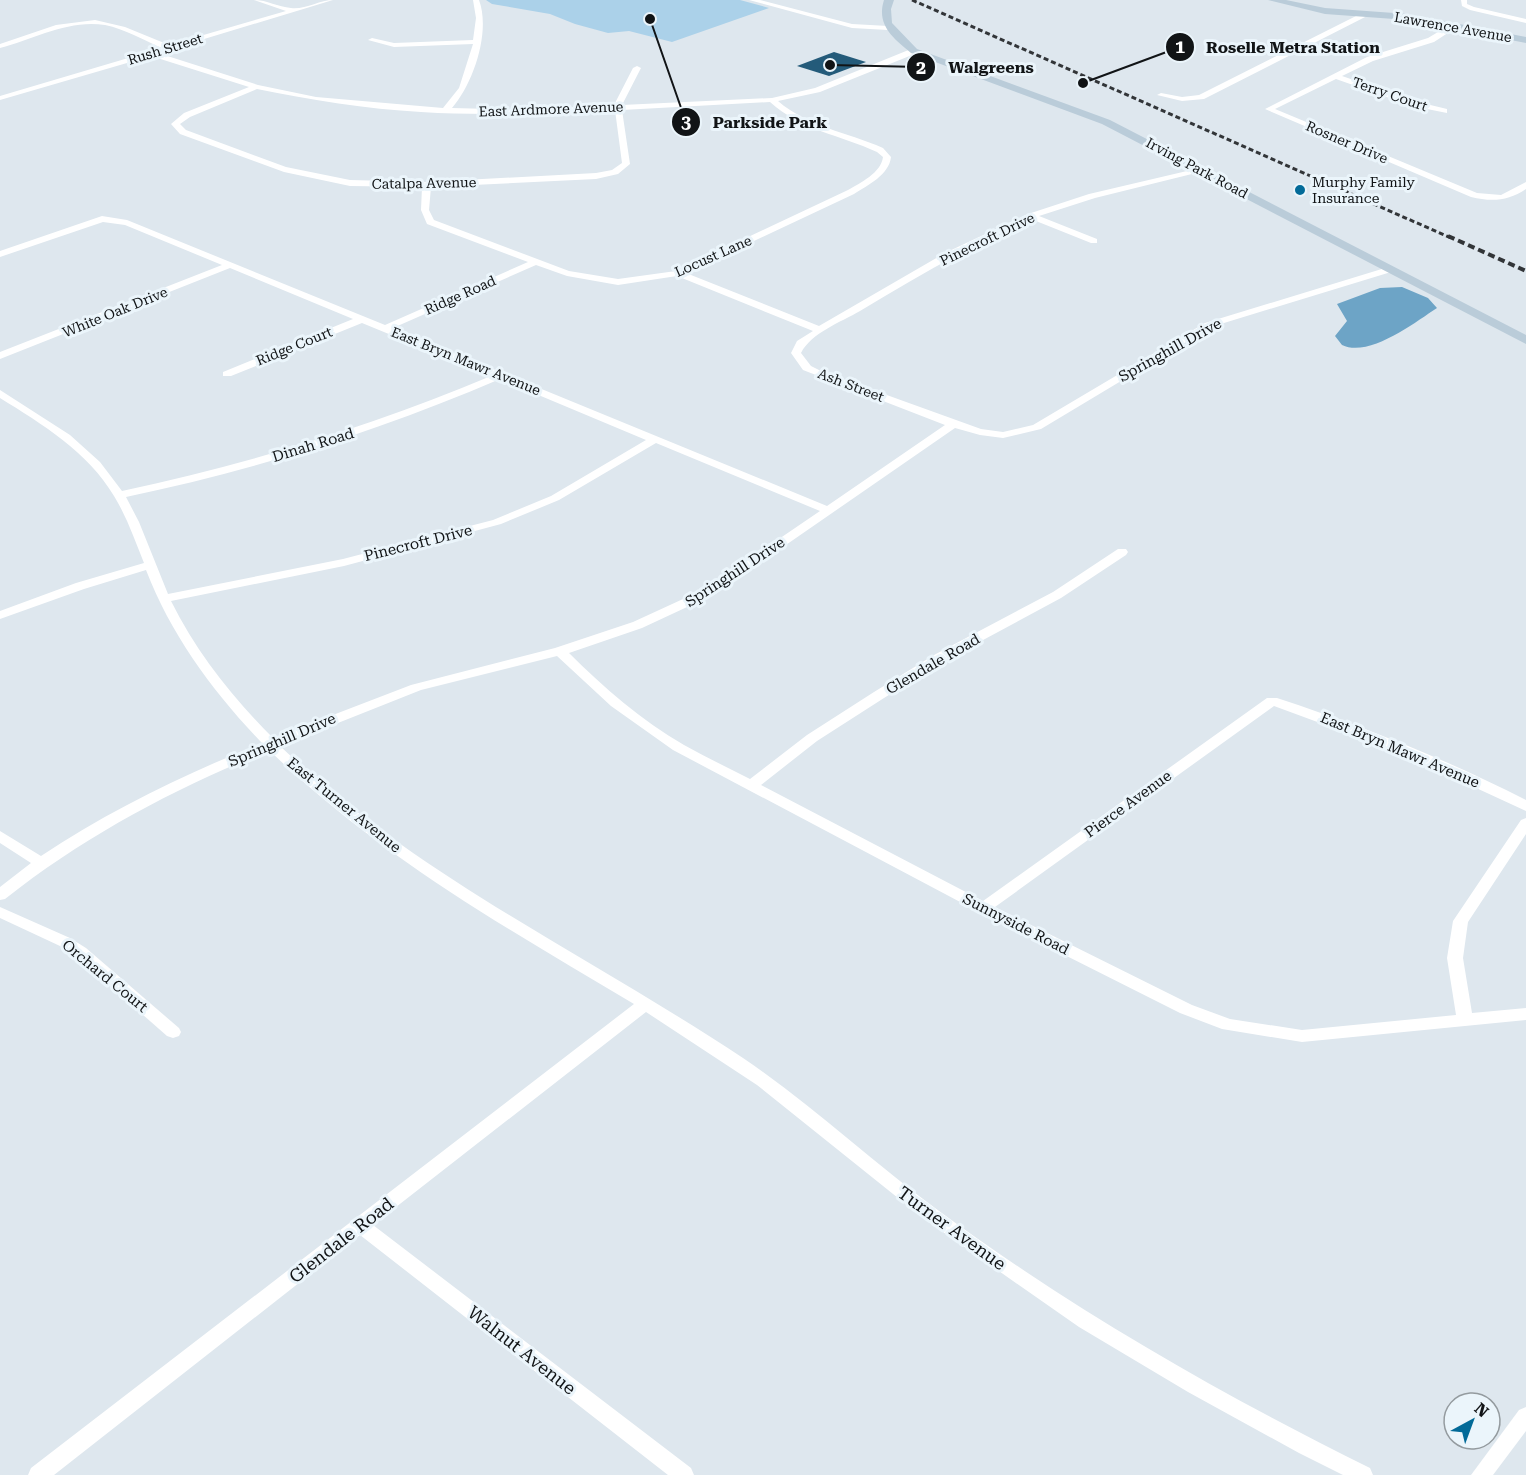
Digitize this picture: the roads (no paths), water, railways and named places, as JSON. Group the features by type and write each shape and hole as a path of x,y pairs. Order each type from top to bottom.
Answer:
{"main road":[{"path":"888,28 886,16 889,0"},
{"name":"Lawrence Avenue","path":"1273,0 1324,11 1408,17 1526,40"},
{"name":"Irving Park Road","path":"888,28 914,51 1086,113 1201,170 1388,270 1526,340"}],"street":[{"path":"257,0 293,11"},
{"name":"Rush Street","path":"0,98 330,0"},
{"path":"445,111 465,85 481,15 476,0"},
{"path":"752,0 852,26 888,28"},
{"path":"1464,2 1477,11 1526,21"},
{"path":"1161,95 1182,99 1201,97 1365,15"},
{"path":"0,46 88,22 110,24 169,48"},
{"path":"1336,76 1381,54 1431,40 1456,25"},
{"path":"372,40 394,45 475,42"},
{"name":"East Ardmore Avenue","path":"150,53 256,87 346,103 445,111 527,112 772,100 817,90 914,51"},
{"path":"618,106 637,68"},
{"name":"Rosner Drive","path":"1336,76 1269,109 1474,195 1492,200 1511,195 1526,185"},
{"name":"Terry Court","path":"1336,76 1415,104 1444,111"},
{"name":"Catalpa Avenue","path":"256,87 175,124 183,132 301,174 350,183 427,185 584,177 615,172 626,164 618,106"},
{"name":"Locust Lane","path":"427,185 424,210 430,222 535,262 578,277 618,282 678,273 851,192 869,181 886,165 887,157 880,150 802,124 786,114 772,100"},
{"name":"Pinecroft Drive","path":"820,330 977,241 1030,216 1201,170"},
{"path":"1030,216 1094,241"},
{"name":"East Bryn Mawr Avenue","path":"0,254 102,219 127,223 828,510"},
{"name":"Ridge Road","path":"386,328 535,262"},
{"name":"White Oak Drive","path":"0,356 230,265"},
{"name":"Springhill Drive","path":"0,895 39,862 158,795 271,744 411,689 474,670 560,651 629,629 672,612 711,591 953,424 1003,435 1029,430 1208,325 1388,270"},
{"path":"678,273 820,330"},
{"name":"Ridge Court","path":"227,374 362,319"},
{"name":"Ash Street","path":"820,330 801,344 796,353 807,368 953,424"},
{"name":"Dinah Road","path":"120,495 220,473 352,433 423,408 501,375"},
{"name":"East Turner Avenue","path":"0,393 61,434 93,463 120,495 164,599 208,675 236,709 271,744 348,811 410,857 559,953"},
{"name":"Pinecroft Drive","path":"164,599 344,562 496,522 555,498 654,439"},
{"name":"Glendale Road","path":"750,786 812,738 879,695 939,658 1057,595 1122,552"},
{"path":"0,615 80,586 151,565"},
{"name":"Sunnyside Road","path":"560,651 596,688 634,719 750,786 1186,1010 1228,1025 1302,1036 1526,1014"},
{"name":"East Bryn Mawr Avenue","path":"1272,701 1314,714 1490,787 1526,806"},
{"name":"Pierce Avenue","path":"984,908 1272,701"},
{"path":"1465,1020 1454,964 1457,934 1461,921 1526,823"},
{"path":"0,836 39,862"},
{"name":"Orchard Court","path":"0,912 65,942 81,952 173,1032"},
{"name":"Turner Avenue","path":"559,953 762,1080 928,1212 1055,1302 1208,1395 1363,1475"},
{"name":"Glendale Road","path":"38,1475 644,1005"},
{"name":"Walnut Avenue","path":"360,1225 684,1475"},
{"path":"1481,1475 1526,1416"}],"railway":[{"path":"912,0 1451,238"},
{"path":"1448,236 1526,271"}],"place":[{"name":"Parkside Park","path":"650,19"},
{"name":"Walgreens","path":"830,65"},
{"name":"Roselle Metra Station","path":"1083,83"},
{"name":"Murphy Family Insurance","path":"1300,190"}]}
